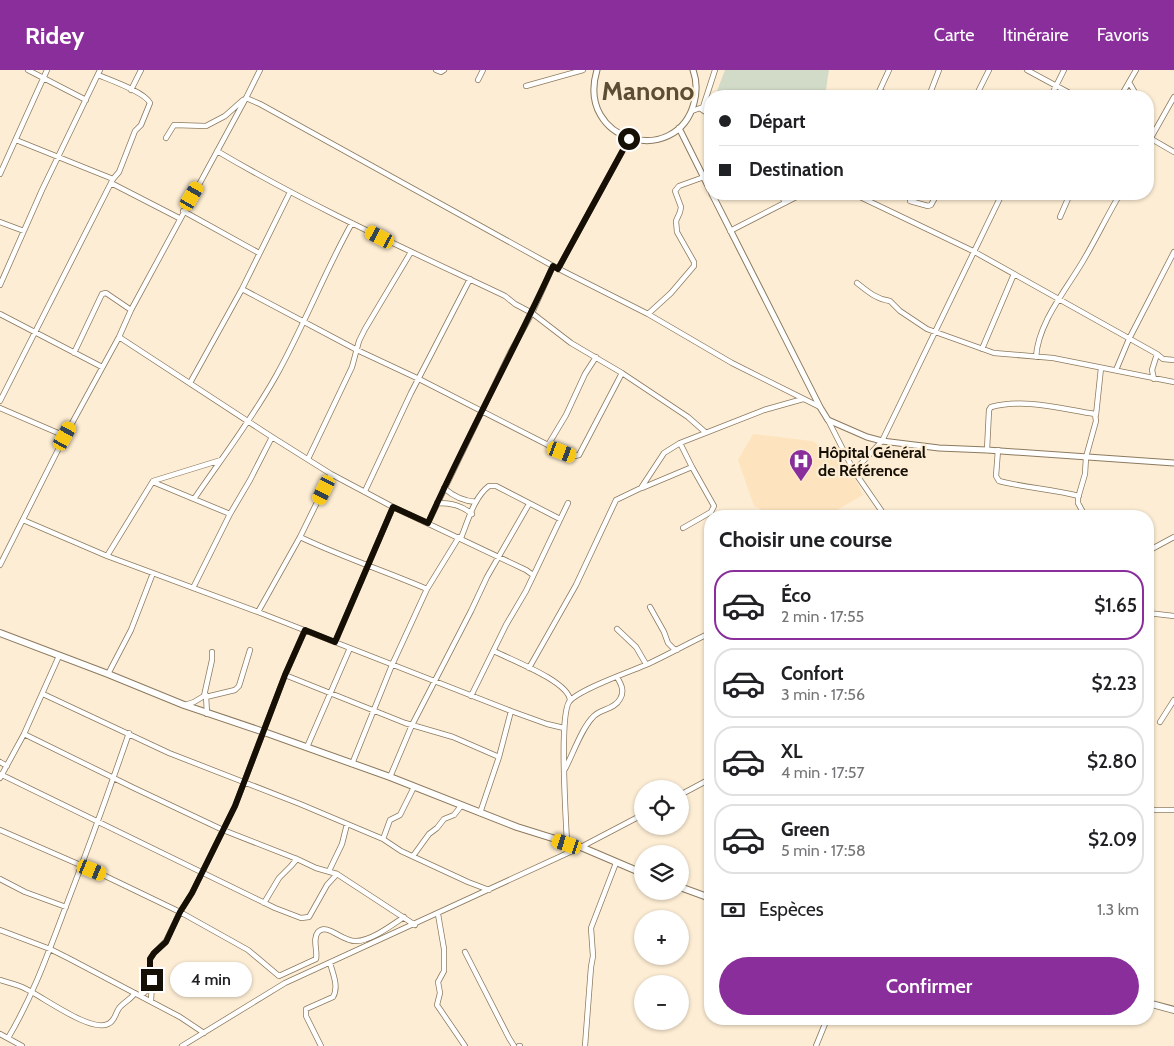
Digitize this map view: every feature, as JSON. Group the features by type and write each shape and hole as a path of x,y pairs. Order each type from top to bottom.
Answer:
{"main road":[{"path":"0,634 108,674 207,714 264,732 390,777 461,806 581,848 634,870"},
{"path":"689,890 704,896"},
{"path":"1154,1005 1174,1010"}],"street":[{"path":"28,70 86,100"},
{"path":"0,174 47,70"},
{"path":"131,90 141,70"},
{"path":"0,565 179,218 218,151 260,70"},
{"path":"436,70 441,72 444,70"},
{"path":"478,80 483,70"},
{"path":"526,86 583,70"},
{"path":"597,70 593,83 594,101 601,118 613,130 629,139 647,141 664,137 680,128 692,111 697,94 696,77 693,70"},
{"path":"709,90 715,70"},
{"path":"880,90 889,70"},
{"path":"931,90 939,70"},
{"path":"979,90 988,70"},
{"path":"1027,70 1065,90"},
{"path":"1054,90 1064,70"},
{"path":"1124,90 1136,70"},
{"path":"0,285 99,73 148,98 150,105 141,125 134,131 119,172 112,181 35,332 1,393 0,401"},
{"path":"1129,82 1134,90"},
{"path":"1154,130 1174,97"},
{"path":"166,138 174,125 206,126 226,116 246,98"},
{"path":"246,98 555,268 648,314 732,363 820,407"},
{"path":"692,111 703,108 704,105"},
{"path":"648,314 672,293 694,266 694,262 677,232 676,221 681,207 675,191 679,186 704,177 680,128"},
{"path":"428,523 510,353 555,268 629,139"},
{"path":"16,140 112,181 179,218"},
{"path":"1154,143 1174,152"},
{"path":"218,151 290,192 505,296 532,313 571,343 622,373 688,417 705,432"},
{"path":"190,383 242,289 258,252 290,192"},
{"path":"715,200 854,472 880,510"},
{"path":"730,231 791,200"},
{"path":"866,200 973,252 1129,338 1163,359 1174,360"},
{"path":"910,201 928,206 934,200"},
{"path":"854,472 882,441 999,200"},
{"path":"1060,217 1067,200"},
{"path":"1036,357 1037,343 1045,323 1117,200"},
{"path":"183,211 258,252"},
{"path":"0,222 24,231"},
{"path":"194,499 248,422 276,377 352,222"},
{"path":"308,460 344,385 365,329 411,252"},
{"path":"1116,370 1129,338 1174,252"},
{"path":"982,349 1014,274"},
{"path":"365,491 470,279"},
{"path":"856,283 874,297 881,300 890,300 900,311 927,329 982,349 1010,355 1054,358 1174,382"},
{"path":"242,289 357,350 419,379 548,445 575,456 579,456 622,373"},
{"path":"74,353 102,294 106,293 131,310"},
{"path":"0,314 102,367"},
{"path":"119,337 331,474 393,507 460,537 533,575"},
{"path":"1154,378 1152,370 1157,354"},
{"path":"548,445 566,415 585,374 596,357"},
{"path":"1082,510 1078,503 1096,415 1100,368"},
{"path":"641,488 664,453 680,443 764,410 803,399"},
{"path":"987,450 989,410 991,406 1045,405 1096,415"},
{"path":"0,408 65,436"},
{"path":"828,420 867,437 882,441 939,448 998,450 1174,463"},
{"path":"193,588 230,514 272,437"},
{"path":"680,443 714,506 712,510"},
{"path":"998,450 996,476 999,481 1020,487 1067,492 1079,496"},
{"path":"107,556 152,481 221,460"},
{"path":"529,668 576,585 612,504 623,495 692,467"},
{"path":"258,612 300,537 331,474"},
{"path":"152,481 230,514"},
{"path":"352,764 392,665 427,589 460,537 476,502 484,490 489,486 496,486 560,519"},
{"path":"444,488 453,496 466,501 476,502"},
{"path":"437,503 452,503 465,508 472,514"},
{"path":"471,696 506,625 526,591 568,503"},
{"path":"390,777 412,725 487,576 528,504"},
{"path":"335,642 369,567 393,507"},
{"path":"683,528 704,516"},
{"path":"22,520 107,556 305,630 471,696 547,724 564,728"},
{"path":"300,537 369,567 392,574 427,589"},
{"path":"1154,547 1174,537"},
{"path":"108,674 131,630 153,573"},
{"path":"650,607 668,643 678,650"},
{"path":"1154,614 1174,616"},
{"path":"617,629 636,647 646,664"},
{"path":"151,1002 150,959 166,942 235,806 285,675 305,630"},
{"path":"570,700 704,636"},
{"path":"307,747 350,648"},
{"path":"206,697 235,690 239,686 250,650"},
{"path":"494,651 562,686 570,695 564,728 567,844"},
{"path":"184,705 201,699 205,691 212,652"},
{"path":"59,656 24,734 1,776 98,821 202,873 301,918 307,918 312,913 327,885 337,874"},
{"path":"285,675 412,725 453,736 499,757"},
{"path":"565,769 588,722 597,713 611,707 620,699 622,686 617,676"},
{"path":"205,691 207,714"},
{"path":"43,694 169,753 383,839 401,851 489,890"},
{"path":"1160,722 1174,700"},
{"path":"480,813 499,757 511,711"},
{"path":"8,1038 32,993 50,950 129,733"},
{"path":"24,734 223,830 316,868 337,874 415,925"},
{"path":"0,762 7,766"},
{"path":"689,790 704,782"},
{"path":"383,839 390,820 400,814 414,787"},
{"path":"413,856 429,834 444,819 454,816 461,806"},
{"path":"1154,810 1174,810"},
{"path":"182,1046 285,983 581,848 634,819"},
{"path":"329,872 342,844 347,824"},
{"path":"0,830 180,912 248,950 285,983"},
{"path":"264,902 279,878 297,859"},
{"path":"585,1046 593,956 591,928 616,863"},
{"path":"0,879 25,892 66,907"},
{"path":"438,914 444,949 444,971 438,982 440,993 436,1005 465,1046"},
{"path":"279,976 316,959 315,938 323,929 328,929 342,938 356,942 382,931 404,917"},
{"path":"0,930 50,950 180,1017 204,1033"},
{"path":"465,952 514,1046"},
{"path":"320,1046 305,1012 306,1009 335,994 335,983 330,963"},
{"path":"0,980 22,987 81,1020 97,1026 113,1021 121,1006 137,994 144,993 152,983"},
{"path":"816,1046 825,1025"},
{"path":"0,1034 22,1046"},
{"path":"194,1039 196,1046"}],"shaded area":[{"name":"Hôpital Général de Référence","path":"753,434 812,441 843,461 851,470 863,495 837,510 762,510 754,506 738,460"}],"green space":[{"path":"725,70 829,70 826,90 717,90"}],"place":[{"name":"Hôpital Général de Référence","path":"801,482"}],"district":[{"name":"Manono","path":"648,91"}],"route":[{"path":"152,980 149,967 150,959 166,942 235,806 285,675 305,630 335,642 369,567 393,507 428,523 510,353 532,313 553,266 558,269 629,139"}]}
